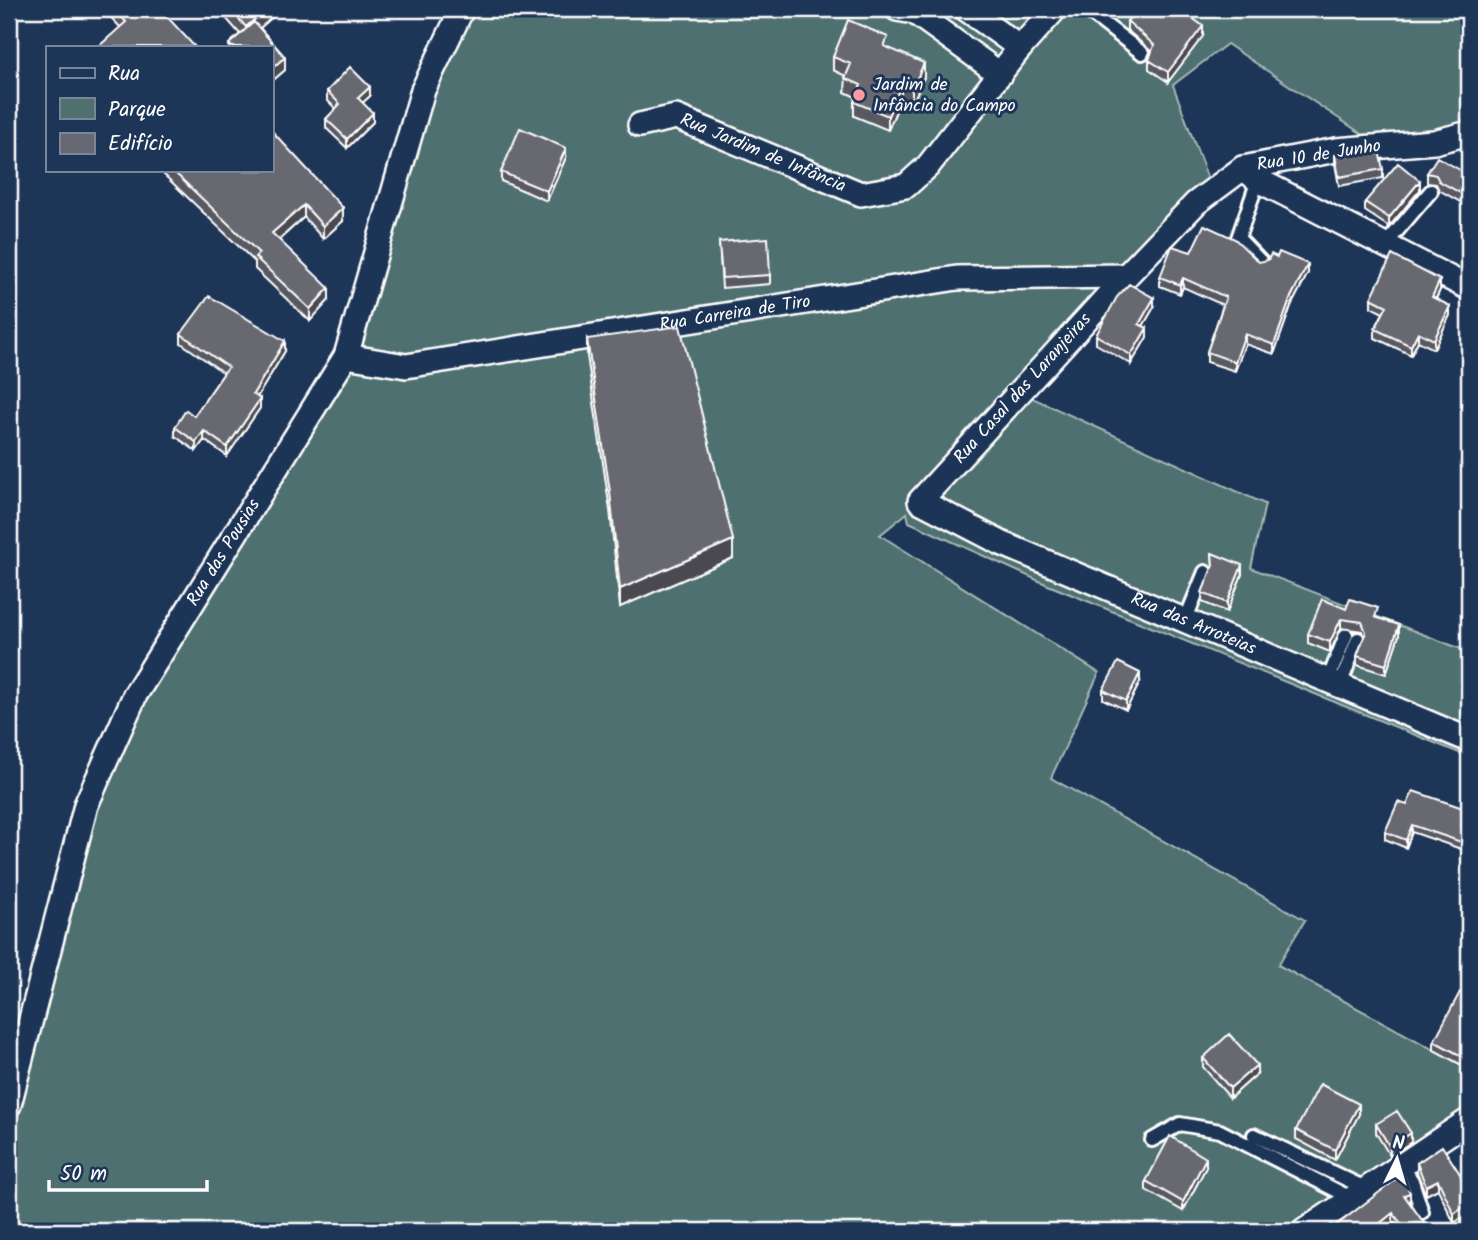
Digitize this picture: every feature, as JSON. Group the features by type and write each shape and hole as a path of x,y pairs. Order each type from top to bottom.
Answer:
{"street":[{"name":"Rua das Pousias","path":"9,1105 86,805 135,695 346,356 423,90 462,9"},
{"path":"897,9 914,12 1000,74"},
{"path":"966,9 1020,48"},
{"name":"Rua Jardim de Infância","path":"640,125 676,117 861,194 906,186 928,166 1020,48 1055,9"},
{"name":"Rua 10 de Junho","path":"1126,276 1196,203 1250,174 1336,150 1434,142 1469,133"},
{"path":"1250,174 1469,288"},
{"name":"Rua Carreira de Tiro","path":"346,356 406,366 957,278 1126,276"},
{"name":"Rua Casal das Laranjeiras","path":"920,501 1126,276"},
{"name":"Rua das Arroteias","path":"920,501 1001,542 1469,740"},
{"path":"1304,1231 1469,1120"}],"lane":[{"path":"1085,9 1142,53"},
{"path":"1250,174 1238,238 1262,263"},
{"path":"1385,246 1431,191"},
{"path":"1185,621 1205,572"},
{"path":"1334,683 1352,637"},
{"path":"1152,1140 1180,1124 1220,1131 1360,1194"},
{"path":"1254,1135 1360,1194"},
{"path":"1402,1165 1412,1181 1422,1212"}],"green space":[{"path":"462,9 1469,9 1469,133 1380,146 1227,44 1173,85 1212,190 1030,397 1265,504 1251,568 1469,652 1469,757 1048,585 909,522 907,513 880,535 1099,673 1051,778 1305,920 1278,965 1469,1069 1469,1120 1304,1231 9,1231 9,1064 86,805 135,695 346,356"}],"building":[{"path":"115,9 160,9 194,46 99,46 126,22"},
{"path":"230,9 266,9 246,27"},
{"path":"1137,9 1180,9 1203,26 1168,72 1149,60 1154,45 1127,21"},
{"path":"848,20 888,37 884,46 924,63 912,90 901,85 888,116 854,102 861,85 845,78 851,64 833,57"},
{"path":"254,22 285,57 273,67 273,46 229,44"},
{"path":"350,67 370,87 358,98 373,113 347,139 326,119 340,104 327,91"},
{"path":"520,128 566,148 547,191 501,172"},
{"path":"273,132 343,208 323,226 304,205 272,233 329,288 310,309 255,257 259,253 174,172 273,172"},
{"path":"1379,151 1383,169 1339,177 1335,155"},
{"path":"1437,157 1469,175 1469,190 1466,196 1439,181 1436,175 1427,173"},
{"path":"1398,163 1420,181 1389,218 1365,202"},
{"path":"1204,225 1235,239 1259,262 1268,260 1271,254 1277,257 1279,252 1308,264 1291,297 1274,345 1245,334 1235,362 1207,352 1226,297 1183,278 1180,285 1160,277 1172,246 1191,252"},
{"path":"768,238 770,275 722,278 719,242"},
{"path":"1392,255 1440,280 1432,297 1450,306 1434,340 1418,332 1411,346 1375,329 1387,306 1371,298"},
{"path":"1129,284 1154,298 1139,324 1147,328 1131,355 1096,335 1117,297"},
{"path":"209,296 285,341 253,394 260,399 227,447 204,431 196,442 175,427 186,410 194,416 228,367 181,334"},
{"path":"680,326 733,540 620,589 610,492 587,339"},
{"path":"1212,553 1242,565 1227,603 1202,593 1213,565"},
{"path":"1322,599 1346,609 1350,599 1378,608 1375,617 1399,625 1386,665 1357,656 1366,632 1362,622 1341,619 1330,642 1308,634"},
{"path":"1118,662 1140,673 1126,701 1103,690"},
{"path":"1413,791 1469,810 1467,844 1412,825 1406,840 1385,832 1398,802 1407,805"},
{"path":"1460,992 1469,996 1469,1060 1434,1041"},
{"path":"1229,1034 1257,1065 1230,1088 1203,1058"},
{"path":"1320,1084 1359,1104 1335,1150 1296,1130"},
{"path":"1397,1111 1411,1133 1390,1147 1376,1124"},
{"path":"1170,1136 1206,1158 1183,1202 1146,1181"},
{"path":"1442,1146 1460,1174 1469,1197 1469,1203 1454,1214 1438,1180 1426,1186 1417,1163"},
{"path":"1403,1174 1410,1193 1404,1195 1429,1230 1407,1231 1393,1213 1370,1231 1320,1231 1332,1224 1334,1227"}],"place":[{"name":"Jardim de Infância do Campo","path":"859,95"}]}
